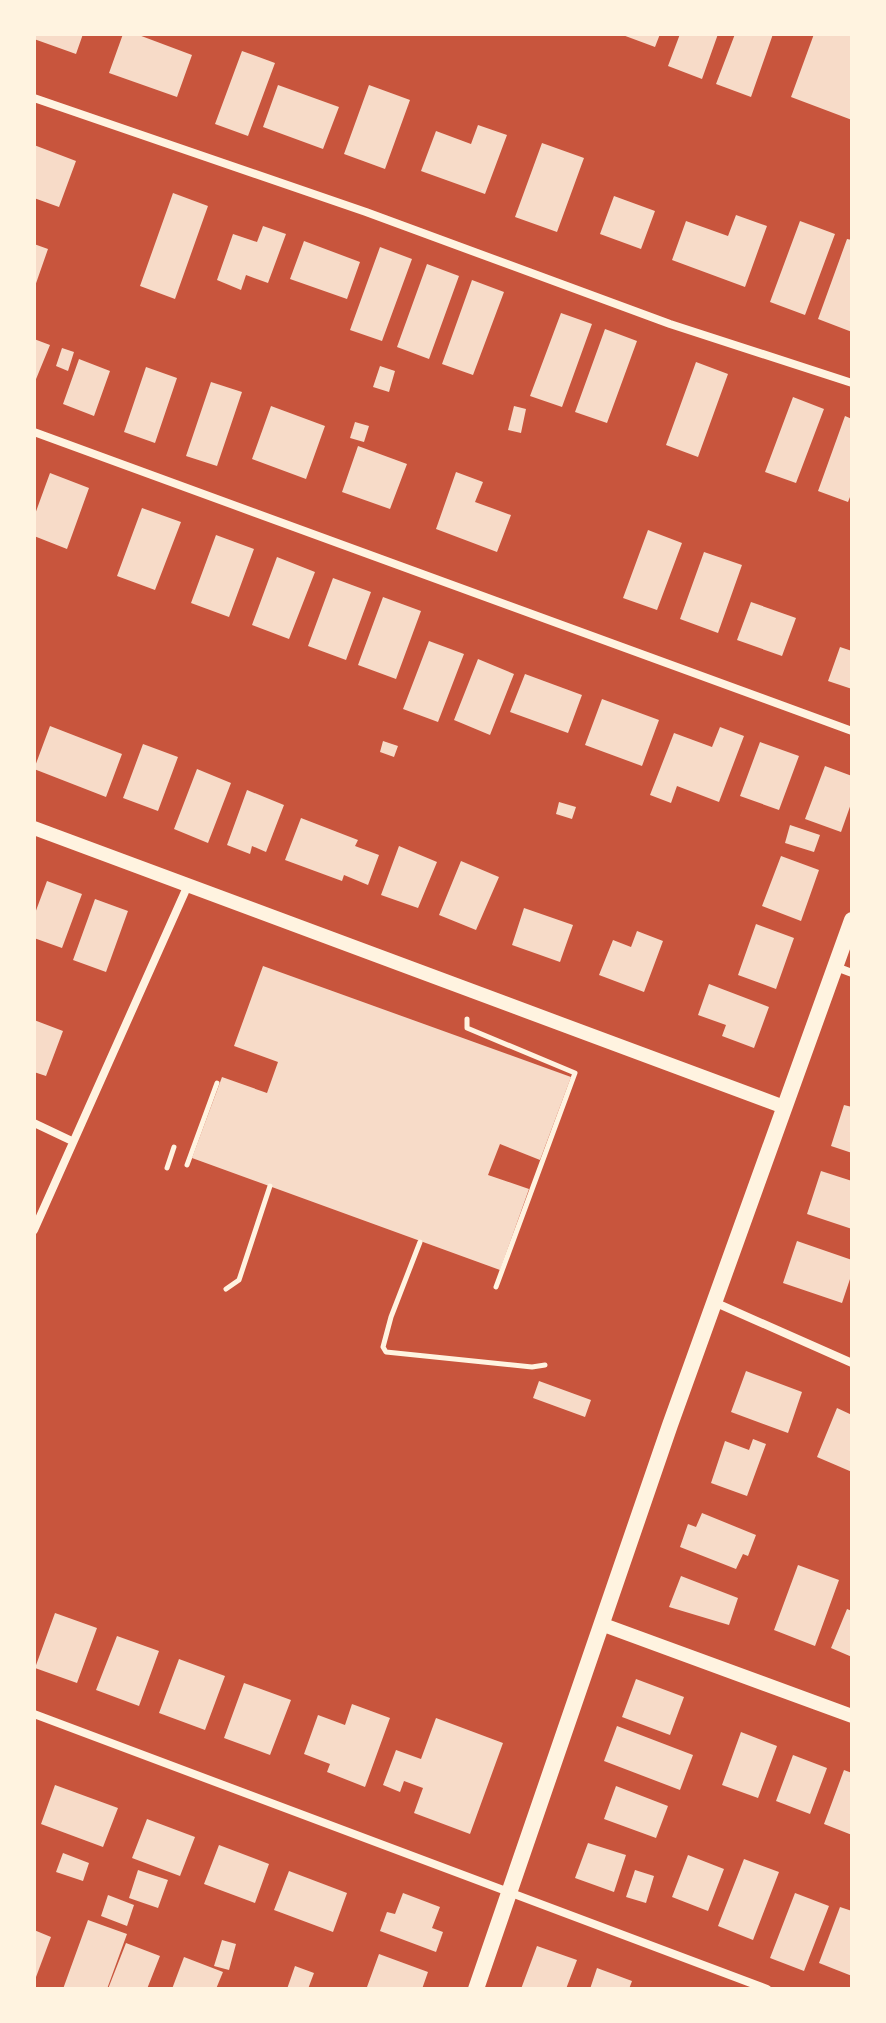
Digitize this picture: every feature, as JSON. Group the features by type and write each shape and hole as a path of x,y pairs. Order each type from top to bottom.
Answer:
{"main road":[{"path":"476,1989 713,1302 852,920"}],"street":[{"path":"34,98 366,212 670,324 852,383"},
{"path":"34,432 852,731"},
{"path":"34,828 784,1107"},
{"path":"34,1230 188,885"},
{"path":"836,967 852,973"},
{"path":"34,1123 72,1141"},
{"path":"713,1302 852,1363"},
{"path":"601,1624 852,1716"},
{"path":"34,1714 767,1989"}],"path":[{"path":"467,1019 467,1028 575,1073 496,1287"},
{"path":"187,1165 217,1083"},
{"path":"167,1168 174,1147"},
{"path":"226,1289 239,1280 270,1186"},
{"path":"420,1242 391,1317 383,1347 386,1352 517,1366 545,1365"}],"building":[{"path":"34,34 83,34 76,54 34,39"},
{"path":"123,34 136,34 192,55 177,97 109,73"},
{"path":"620,34 660,34 655,47"},
{"path":"680,34 718,34 702,79 668,66"},
{"path":"735,34 773,34 751,97 716,84"},
{"path":"814,34 852,34 852,120 791,97"},
{"path":"242,51 275,63 248,136 215,124"},
{"path":"278,85 339,107 323,149 263,127"},
{"path":"369,85 410,100 385,169 344,154"},
{"path":"478,125 507,135 485,194 421,171 436,131 471,144"},
{"path":"542,143 584,158 557,232 515,217"},
{"path":"34,145 76,161 59,207 34,198"},
{"path":"173,193 208,206 175,299 140,286"},
{"path":"614,196 655,211 641,249 600,234"},
{"path":"736,215 767,226 745,287 672,260 686,221 728,236"},
{"path":"800,221 835,234 805,315 770,302"},
{"path":"263,226 286,234 268,283 246,275 241,290 217,280 233,234 257,242"},
{"path":"847,239 852,240 852,332 818,319"},
{"path":"304,241 360,262 347,299 290,279"},
{"path":"34,244 48,249 34,289"},
{"path":"380,247 412,259 382,341 350,330"},
{"path":"427,264 459,276 429,359 397,347"},
{"path":"472,280 504,292 473,375 442,364"},
{"path":"561,313 592,324 562,407 530,396"},
{"path":"605,329 637,341 607,423 575,412"},
{"path":"34,339 50,345 34,384"},
{"path":"62,348 74,352 68,371 56,366"},
{"path":"79,359 110,371 94,416 63,404"},
{"path":"696,362 728,374 698,457 666,445"},
{"path":"380,366 395,371 389,392 373,387"},
{"path":"146,367 177,378 155,443 124,432"},
{"path":"211,382 242,392 217,466 186,456"},
{"path":"793,397 824,409 796,483 765,472"},
{"path":"271,406 325,426 306,479 252,459"},
{"path":"514,406 526,409 521,433 508,430"},
{"path":"845,416 852,419 852,492 848,502 818,491"},
{"path":"355,422 369,426 364,442 350,438"},
{"path":"358,446 407,464 390,509 342,492"},
{"path":"456,472 483,482 475,502 511,515 497,552 436,529"},
{"path":"50,473 89,488 67,549 34,536 34,517"},
{"path":"142,508 181,522 155,590 117,576"},
{"path":"648,530 682,543 657,610 623,598"},
{"path":"216,535 254,549 229,617 191,603"},
{"path":"704,552 742,565 718,633 680,619"},
{"path":"277,557 315,572 289,639 252,625"},
{"path":"333,578 371,592 346,660 308,646"},
{"path":"383,597 421,611 396,679 358,665"},
{"path":"751,602 796,618 782,656 737,640"},
{"path":"429,641 464,654 438,722 403,709"},
{"path":"840,647 852,651 852,689 828,681"},
{"path":"478,659 514,674 490,735 454,720"},
{"path":"525,674 582,695 568,733 510,712"},
{"path":"602,699 659,720 642,766 585,745"},
{"path":"50,726 122,754 106,797 34,769"},
{"path":"720,727 744,736 719,802 677,786 671,803 650,795 674,733 712,747"},
{"path":"383,741 398,746 394,757 380,752"},
{"path":"760,742 799,756 779,810 740,796"},
{"path":"143,744 178,757 158,811 123,798"},
{"path":"825,766 852,776 852,801 841,832 805,819"},
{"path":"197,769 231,783 208,843 174,829"},
{"path":"247,790 284,805 266,852 252,846 250,854 227,845"},
{"path":"559,802 576,807 572,819 556,814"},
{"path":"301,818 358,840 355,846 379,855 368,885 344,875 342,881 285,860"},
{"path":"790,825 820,835 814,852 785,843"},
{"path":"399,846 437,862 418,908 381,895"},
{"path":"781,856 819,870 801,921 762,906"},
{"path":"461,861 499,877 476,930 439,915"},
{"path":"47,881 82,894 62,948 34,938 34,916"},
{"path":"95,899 128,911 106,972 73,960"},
{"path":"524,908 573,925 560,962 512,945"},
{"path":"756,924 794,938 776,989 738,975"},
{"path":"637,931 663,941 644,992 599,975 613,940 631,947"},
{"path":"263,966 571,1077 540,1160 500,1144 488,1175 529,1189 500,1270 192,1158 222,1077 267,1093 278,1062 234,1046"},
{"path":"709,984 769,1007 754,1048 722,1036 726,1025 698,1015"},
{"path":"34,1020 63,1031 46,1076 34,1072"},
{"path":"844,1105 852,1107 852,1153 831,1146"},
{"path":"821,1171 852,1181 852,1229 807,1214"},
{"path":"797,1241 852,1260 852,1273 842,1303 783,1283"},
{"path":"746,1371 802,1392 788,1433 731,1412"},
{"path":"539,1381 591,1400 585,1417 533,1398"},
{"path":"837,1408 852,1415 852,1472 817,1457"},
{"path":"753,1439 766,1444 747,1496 711,1483 725,1441 749,1450"},
{"path":"702,1513 756,1535 748,1556 743,1554 736,1569 680,1547 688,1524 696,1527"},
{"path":"798,1565 839,1580 815,1646 774,1630"},
{"path":"681,1576 738,1598 729,1625 669,1607"},
{"path":"847,1609 852,1611 852,1657 831,1648"},
{"path":"55,1613 97,1628 77,1683 35,1668"},
{"path":"117,1636 159,1651 139,1706 96,1690"},
{"path":"179,1659 225,1676 205,1730 159,1713"},
{"path":"636,1679 684,1697 670,1735 622,1717"},
{"path":"244,1683 291,1700 270,1755 224,1738"},
{"path":"352,1704 390,1718 365,1787 327,1772 330,1764 304,1754 318,1715 345,1725"},
{"path":"436,1718 503,1743 470,1834 414,1813 423,1788 404,1781 400,1792 383,1785 396,1750 421,1759"},
{"path":"617,1726 693,1755 680,1790 604,1761"},
{"path":"741,1732 777,1746 758,1798 722,1785"},
{"path":"793,1755 827,1768 810,1814 776,1801"},
{"path":"844,1770 852,1773 852,1835 824,1824"},
{"path":"55,1785 118,1808 103,1847 41,1824"},
{"path":"616,1786 668,1806 656,1838 604,1819"},
{"path":"147,1819 195,1837 180,1876 132,1858"},
{"path":"588,1843 626,1855 614,1892 575,1878"},
{"path":"219,1845 269,1864 255,1903 204,1884"},
{"path":"63,1853 89,1863 83,1881 56,1872"},
{"path":"688,1855 724,1869 708,1911 672,1897"},
{"path":"744,1859 779,1872 753,1940 718,1926"},
{"path":"138,1870 168,1880 158,1908 129,1898"},
{"path":"635,1870 654,1876 646,1903 626,1897"},
{"path":"289,1871 347,1893 333,1932 274,1910"},
{"path":"403,1893 440,1907 432,1928 443,1932 436,1952 380,1931 387,1912 395,1914"},
{"path":"795,1893 829,1906 804,1971 770,1958"},
{"path":"108,1895 134,1905 127,1926 101,1916"},
{"path":"840,1907 852,1911 852,1976 819,1963"},
{"path":"88,1920 127,1934 107,1989 63,1989"},
{"path":"34,1930 51,1937 36,1977 34,1976"},
{"path":"222,1940 236,1944 229,1970 214,1966"},
{"path":"126,1943 160,1956 147,1989 108,1989"},
{"path":"537,1946 577,1960 566,1989 521,1989"},
{"path":"379,1954 428,1972 422,1989 367,1987"},
{"path":"184,1957 223,1972 216,1989 172,1989"},
{"path":"295,1966 314,1973 308,1989 287,1989"},
{"path":"597,1968 632,1981 629,1989 590,1989"}]}
